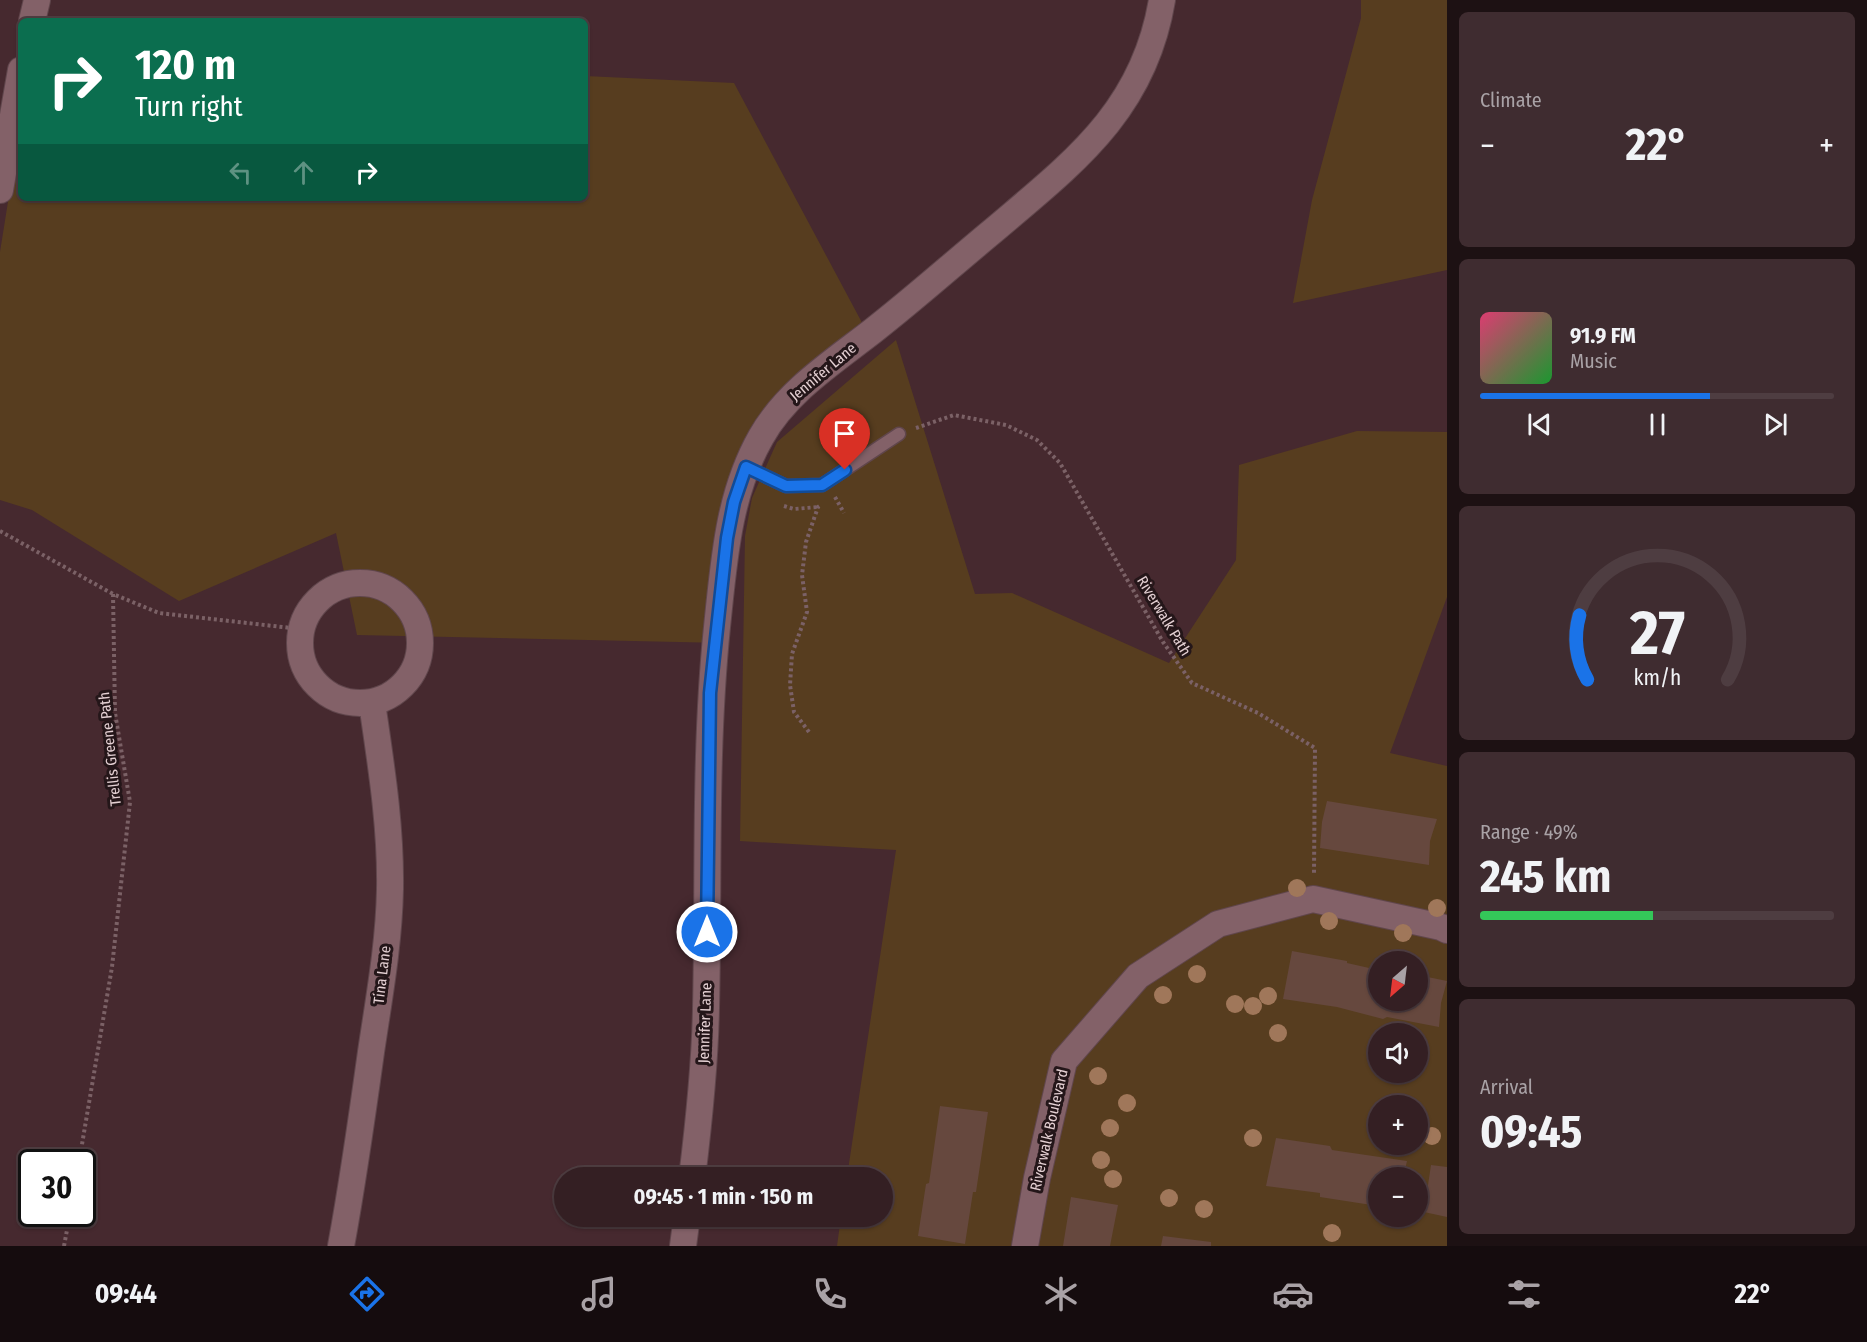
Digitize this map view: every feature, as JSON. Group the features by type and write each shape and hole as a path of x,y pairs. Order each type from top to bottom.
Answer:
{"street":[{"path":"33,18 37,0"},
{"name":"Jennifer Lane","path":"693,1167 706,1011 710,693 727,538 734,502 746,467 763,434 785,404 811,378 911,300 1085,151 1132,90 1148,56 1159,20 1162,0"},
{"path":"0,190 8,153 12,83"},
{"path":"358,582 378,585 396,594 410,608 418,626 421,646 416,666 406,683 390,696 372,703 352,703 332,697 316,685 305,669 299,650 300,629 308,611 321,596 338,586 358,582"},
{"name":"Tina Lane","path":"341,1246 386,953 390,889 386,794 372,703"},
{"name":"Riverwalk Boulevard","path":"1025,1246 1037,1178 1064,1061 1138,976 1218,924 1313,899 1447,930"},
{"path":"683,1246 686,1227"}],"lane":[{"path":"746,467 786,486 822,485 898,434"}],"path":[{"name":"Riverwalk Path","path":"898,434 954,415 1006,425 1037,440 1060,463 1163,642 1192,683 1258,713 1316,748 1313,899"},
{"path":"809,732 794,712 790,685 792,654 807,612 802,574 806,542 819,507 835,496 845,470"},
{"path":"835,496 844,513"},
{"path":"0,531 112,594 159,613 300,629"},
{"name":"Trellis Greene Path","path":"81,1149 112,967 130,802 115,713 112,594"},
{"path":"64,1246 68,1227"}],"shaded area":[{"path":"1361,0 1447,0 1447,270 1293,303 1312,200 1361,18"},
{"path":"588,76 734,83 867,332 735,472 724,643 357,635 336,533 179,601 32,510 0,500 0,252 14,164 18,164 18,201 588,201"},
{"path":"896,340 975,594 1012,593 1169,663 1236,560 1239,465 1357,431 1447,432 1447,597 1390,753 1447,766 1447,1246 837,1246 840,1227 893,1227 893,1167 848,1167 896,850 740,841 745,536 752,498 777,442"}],"building":[{"path":"1327,801 1437,819 1430,841 1429,865 1320,848 1322,822"},
{"path":"1292,951 1347,961 1347,963 1368,968 1368,1011 1428,1011 1428,977 1447,981 1441,1003 1439,1027 1428,1023 1387,1017 1383,1019 1337,1007 1283,999"},
{"path":"940,1106 988,1112 976,1192 973,1192 965,1244 918,1236 926,1184 929,1183"},
{"path":"1276,1138 1330,1146 1332,1150 1407,1161 1406,1167 1368,1167 1368,1204 1320,1197 1320,1193 1266,1186"},
{"path":"1431,1165 1447,1167 1447,1217 1428,1213"},
{"path":"1071,1197 1118,1205 1110,1246 1063,1246"},
{"path":"1163,1236 1211,1242 1211,1246 1161,1246"}],"route":[{"path":"707,932 710,693 727,538 734,502 746,467 786,486 822,485 845,470"}]}
